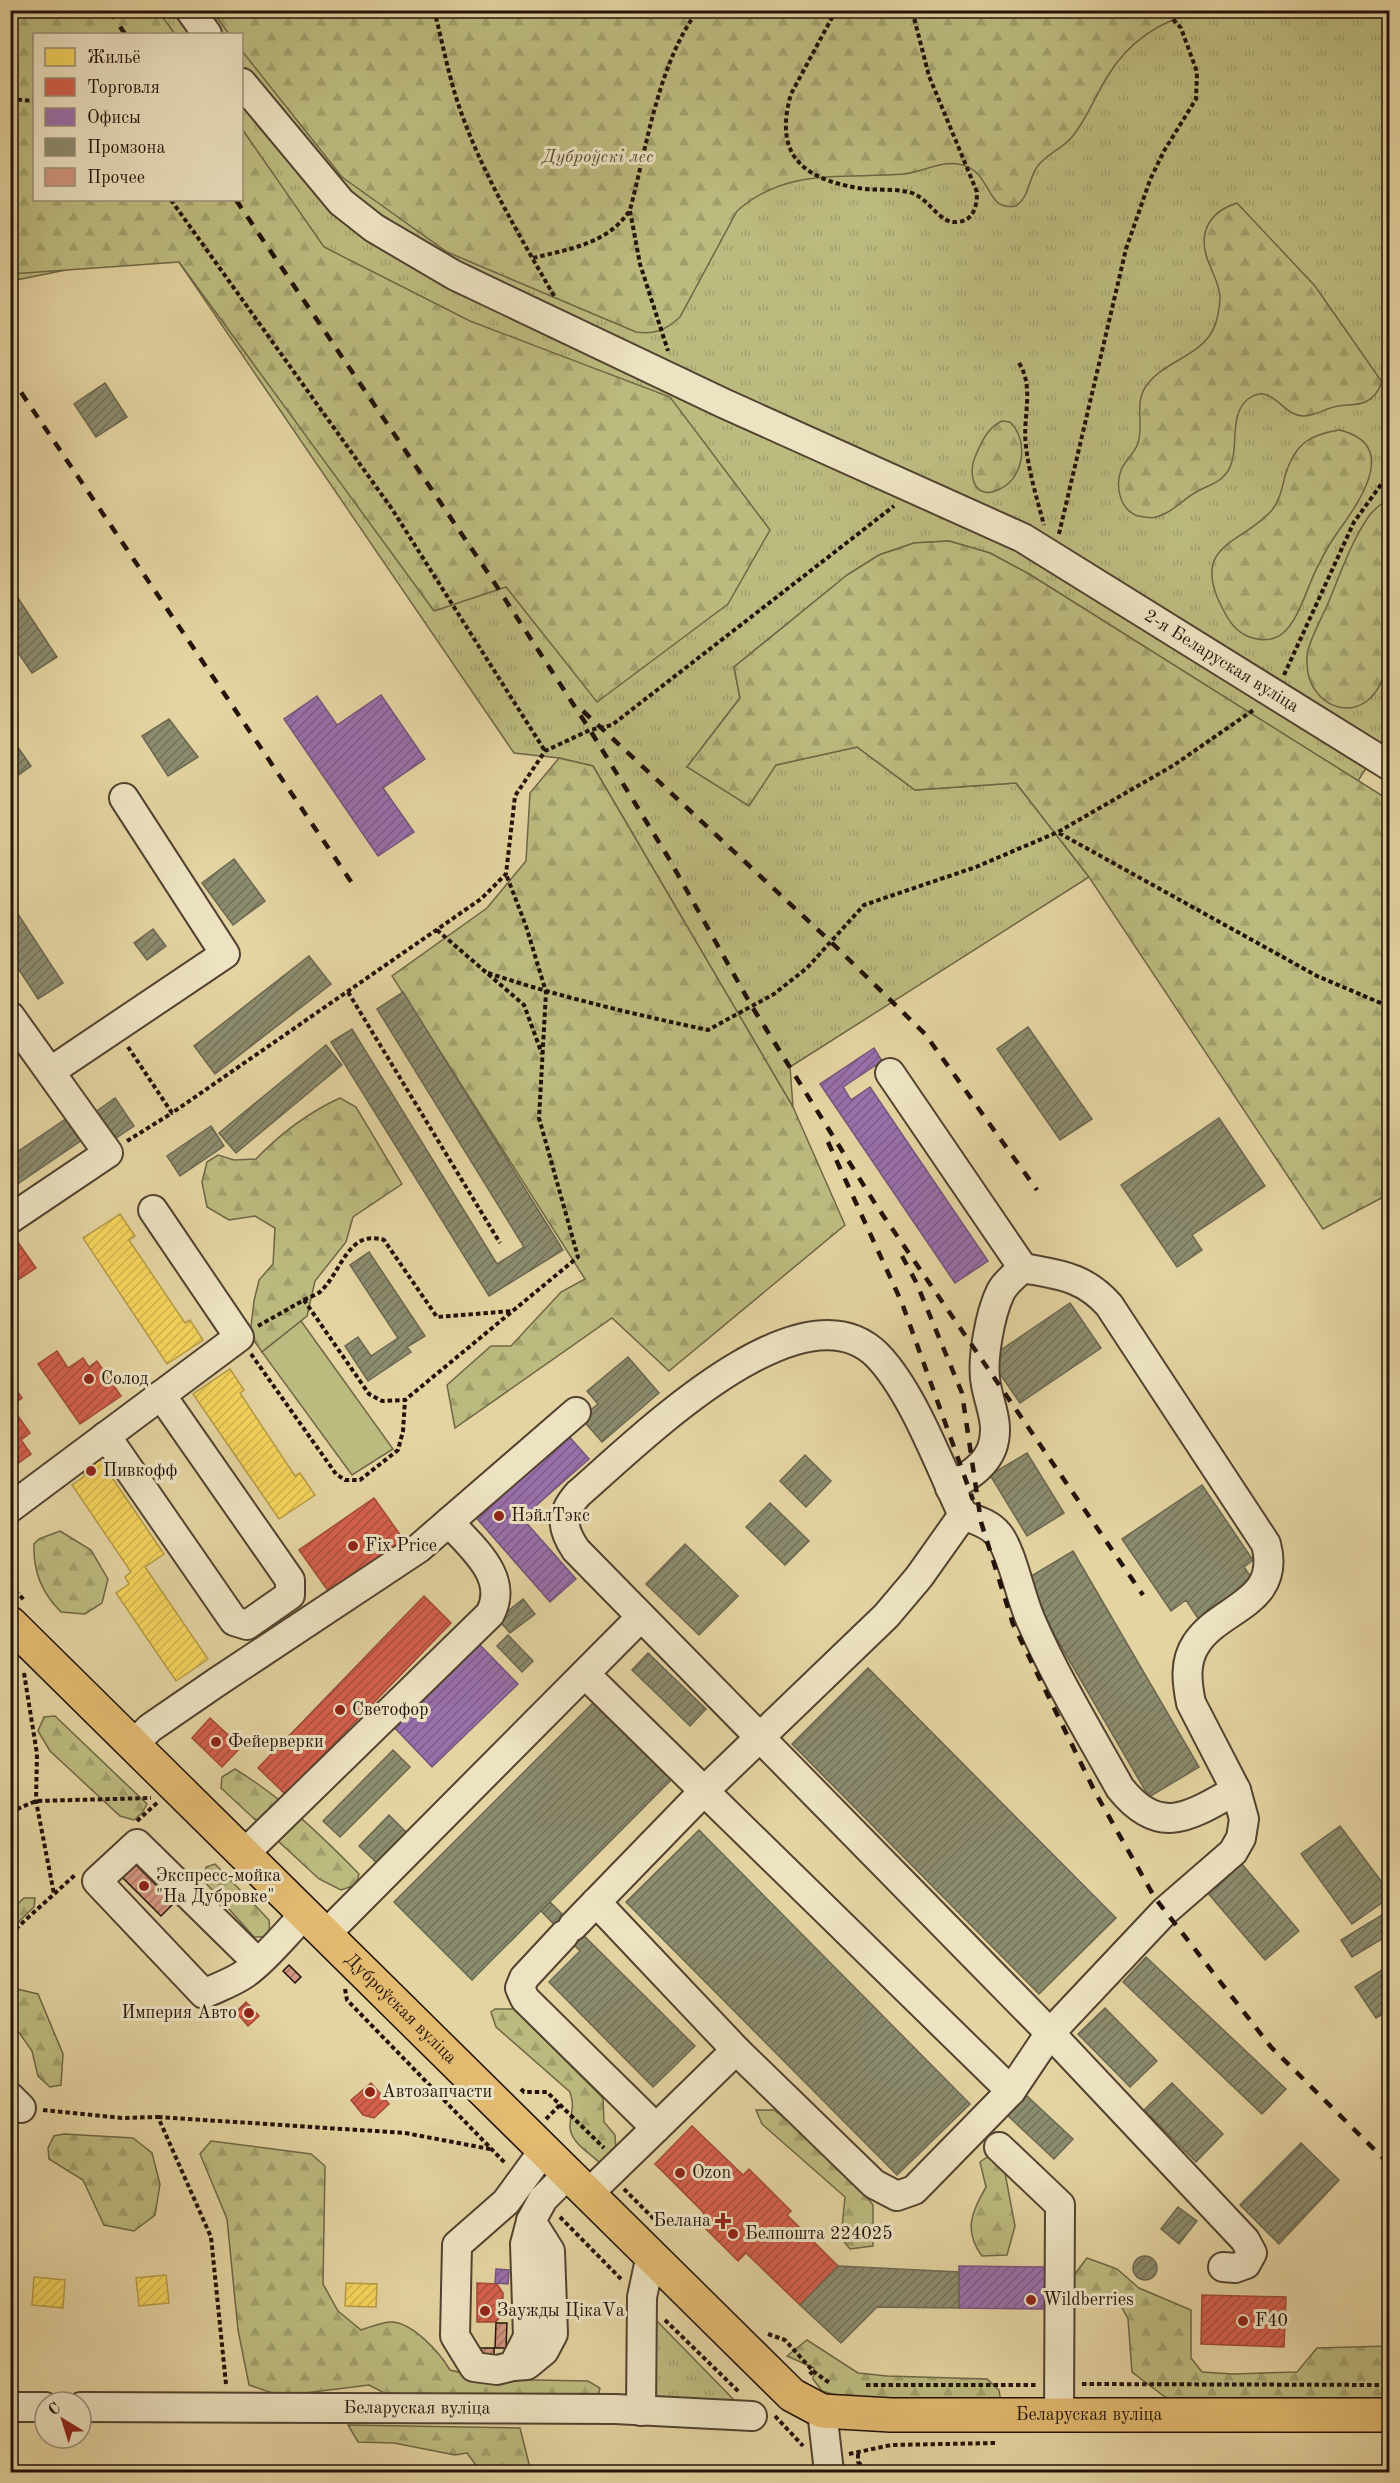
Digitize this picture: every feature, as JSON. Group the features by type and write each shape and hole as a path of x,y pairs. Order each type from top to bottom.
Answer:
{"main road":[{"name":"Дуброўская вуліца","path":"17,1642 134,1744 792,2395"},
{"name":"Беларуская вуліца","path":"792,2395 822,2411 902,2415 1059,2399 1389,2415"}],"street":[{"path":"190,10 206,33"},
{"name":"2-я Беларуская вуліца","path":"243,84 341,202 374,228 454,275 673,379 986,520 1054,557 1389,766"},
{"path":"51,1071 225,954 124,798"},
{"path":"10,1016 108,1153 10,1219"},
{"path":"596,1902 736,2050 874,2184 897,2196 914,2190 1011,2091 1050,2033 1165,1911 1233,1852 1241,1838 1244,1819 1236,1790 1191,1703 1187,1681 1188,1662 1196,1642 1240,1608 1260,1588 1269,1565 1266,1544 1109,1305 1098,1292 1084,1282 1070,1276 1023,1268 890,1073"},
{"path":"10,1508 239,1337 153,1210"},
{"path":"950,1488 974,1472 984,1462 992,1448 995,1416 984,1376 987,1353 994,1313 1002,1290 1023,1268"},
{"path":"1222,2267 1235,2268 1246,2264 1252,2253 1245,2240 1050,2033 641,1617 569,1540 564,1515 569,1504 690,1398 745,1361 777,1346 824,1335 851,1340 875,1353 901,1387 963,1515 991,1527 1006,1546 1023,1600 1041,1643 1120,1788 1131,1802 1148,1814 1168,1819 1188,1815 1236,1790"},
{"path":"106,1436 234,1621 247,1625 290,1595 290,1580 161,1395"},
{"path":"134,1744 150,1728 419,1548 576,1412"},
{"path":"656,2128 525,1998 520,1988 524,1978 704,1791 904,1597 963,1515"},
{"path":"245,1853 462,1644 490,1614 497,1592 495,1580 488,1568 448,1522"},
{"path":"251,1968 137,1844 97,1881 204,1994 251,1968 315,1924 585,1674 641,1617"},
{"path":"585,1674 1011,2091"},
{"path":"544,2150 506,2202 457,2245 455,2336 474,2367 496,2370 513,2366 528,2337 525,2244 531,2221 543,2199 578,2184 656,2128 736,2050"},
{"path":"999,2147 1060,2205 1059,2399"},
{"path":"641,2410 642,2297 651,2255"},
{"path":"10,2407 33,2407"},
{"name":"Беларуская вуліца","path":"93,2407 641,2410 752,2416"},
{"path":"822,2411 829,2472"}],"path":[{"path":"434,10 452,85 469,134 502,204 574,331"},
{"path":"533,258 594,241 616,228 630,210 662,87 688,23 698,10"},
{"path":"836,10 791,94 784,123 785,136 794,157 813,173 857,188 908,192 926,200 945,220 955,223 965,220 974,213 977,192 929,76 912,10"},
{"path":"1054,557 1126,249 1150,180 1164,151 1196,99 1197,72 1181,28 1164,10"},
{"path":"10,99 33,100"},
{"path":"172,201 392,509 545,751"},
{"path":"630,210 640,264 666,341 673,379"},
{"path":"1018,363 1028,384 1025,427 1028,462 1054,557"},
{"path":"488,973 546,993 599,1007 708,1030 774,994 807,968 864,905 976,867 1058,832 1174,765 1275,695 1354,522 1389,472"},
{"path":"304,1300 369,1394 382,1401 405,1400 578,1257 539,1118 546,993 526,926 506,874 515,796 545,751 590,730 612,725 916,489"},
{"path":"1058,832 1317,976 1389,1007"},
{"path":"108,1153 172,1113 437,930 481,899 506,874"},
{"path":"437,930 524,1005 543,1057"},
{"path":"348,992 500,1243"},
{"path":"115,1028 172,1113"},
{"path":"405,1400 403,1431 398,1450 360,1480 345,1480 336,1474 239,1337 320,1291 355,1242 373,1237 384,1240 437,1317 513,1311"},
{"path":"17,1642 37,1754 36,1801 54,1894"},
{"path":"10,1812 36,1801 163,1797"},
{"path":"16,2103 122,2118 158,2117 405,2133 491,2149"},
{"path":"158,2117 211,2237 228,2407"},
{"path":"813,2371 830,2384 842,2384"},
{"path":"854,2385 1059,2399 1389,2385"},
{"path":"858,2453 858,2462 869,2472"}],"green space":[{"path":"11,10 158,11 174,33 33,33 33,201 243,201 243,130 324,247 470,321 670,397 770,530 728,604 597,702 506,587 434,611 179,262 11,274"},
{"path":"11,11 1389,11 1389,732 1358,781 1029,574 990,553 949,541 914,543 879,555 847,575 734,667 740,698 687,767 776,765 857,747 915,790 1016,783 1089,877 790,1067 793,1107 593,766 559,758 514,753 170,249 11,281"},
{"name":"Дуброўскі лес","path":"212,11 1201,11 1172,20 1159,27 1135,43 1125,53 1115,64 1077,130 1068,141 1037,167 1024,198 1016,206 999,203 980,176 963,165 956,164 941,165 904,174 816,178 775,187 737,211 680,317 660,330 648,333 636,332 447,252 342,177 243,52 243,33 228,33"},
{"path":"1237,203 1315,286 1382,382 1371,399 1365,402 1341,405 1307,416 1296,415 1264,394 1248,399 1238,414 1232,463 1224,476 1162,515 1152,518 1138,516 1127,509 1120,497 1119,477 1125,463 1135,450 1140,436 1142,393 1153,378 1196,349 1212,331 1218,316 1220,296 1207,258 1204,239 1209,223 1214,217 1220,211"},
{"path":"1002,421 1010,422 1016,430 1022,450 1021,460 1018,470 1005,486 995,491 982,491 974,483 973,463 985,436"},
{"path":"1339,430 1357,437 1368,447 1372,460 1364,490 1325,552 1289,627 1279,636 1270,639 1245,635 1232,624 1218,599 1212,580 1217,555 1272,510 1279,498 1289,465 1298,449 1319,435"},
{"path":"1389,498 1390,657 1382,681 1372,697 1358,706 1339,707 1323,698 1311,683 1307,667 1308,650 1362,526 1371,513"},
{"path":"949,541 990,553 1029,574 1389,800 1389,1194 1323,1229 1089,877 1016,783 915,790 857,747 776,765 749,806 687,767 740,698 734,667 847,575 879,555 914,543"},
{"path":"559,758 593,766 793,1107 845,1225 669,1371 612,1318 455,1428 447,1385 491,1346 511,1346 561,1292 585,1279 392,976 487,908 526,861 530,793"},
{"path":"340,1098 356,1107 402,1184 353,1217 346,1242 315,1281 307,1316 262,1352 250,1335 259,1280 273,1264 275,1228 255,1216 229,1220 207,1207 202,1182 207,1162 218,1155 234,1160 256,1159 295,1124"},
{"path":"301,1321 393,1449 352,1475 262,1352"},
{"path":"60,1531 91,1550 108,1579 102,1603 85,1614 61,1612 44,1590 37,1573 34,1544 39,1539"},
{"path":"55,1716 147,1804 134,1820 120,1816 50,1751 38,1731 44,1717"},
{"path":"235,1769 285,1804 330,1845 359,1874 356,1885 341,1890 319,1879 221,1788 222,1777"},
{"path":"215,1864 269,1920 270,1931 265,1937 254,1937 204,1881 206,1867"},
{"path":"24,1898 35,1898 34,1907 11,1929 11,1910"},
{"path":"17,1989 38,1994 63,2054 61,2085 50,2087 38,2076 32,2051 11,2021 11,1996"},
{"path":"495,2009 514,2009 603,2098 604,2122 615,2135 616,2150 599,2162 576,2141 570,2125 572,2106 570,2092 496,2027 491,2012"},
{"path":"756,2110 774,2110 839,2160 873,2205 873,2246 850,2249 841,2238 845,2197 762,2124"},
{"path":"64,2134 133,2138 152,2153 160,2184 155,2215 134,2231 104,2225 83,2180 49,2159 48,2148 54,2136"},
{"path":"211,2141 311,2154 325,2166 323,2284 338,2311 361,2330 389,2322 398,2323 424,2339 450,2370 488,2379 588,2381 600,2388 597,2400 394,2398 369,2385 281,2396 249,2385 238,2330 227,2219 200,2154"},
{"path":"993,2153 1005,2173 1015,2226 1007,2255 982,2256 976,2247 971,2230 977,2204 986,2187 980,2162"},
{"path":"1087,2258 1117,2269 1139,2288 1191,2310 1191,2358 1202,2372 1233,2374 1297,2372 1317,2348 1389,2346 1389,2402 1169,2400 1132,2372 1128,2319 1121,2306 1077,2301 1071,2279"},
{"path":"655,2319 735,2401 665,2402 656,2396 654,2382"},
{"path":"807,2340 858,2373 987,2379 999,2390 1001,2403 856,2401 822,2391 813,2379 814,2368 787,2356"},
{"path":"348,2425 520,2428 530,2472 477,2472 478,2468 467,2453 455,2455 394,2443 358,2442"},
{"path":"912,2469 1370,2470 1370,2472 915,2472"}],"building: Жильё":[{"path":"120,1214 135,1236 129,1240 185,1323 190,1320 203,1340 167,1364 83,1238"},
{"path":"230,1369 244,1390 240,1393 295,1476 300,1473 315,1495 279,1519 193,1394"},
{"path":"98,1457 164,1554 145,1567 208,1659 176,1681 116,1593 129,1584 125,1577 131,1572 72,1485 85,1476 80,1469"},
{"path":"166,2275 169,2303 139,2306 136,2278"},
{"path":"34,2277 65,2280 63,2308 32,2305"},
{"path":"346,2283 377,2284 376,2307 345,2306"},
{"path":"114,2467 114,2472 32,2472 32,2469"}],"building: Торговля":[{"path":"15,1238 36,1268 10,1285 10,1242"},
{"path":"57,1351 68,1368 83,1358 89,1367 97,1361 121,1396 80,1424 38,1364"},
{"path":"11,1382 22,1398 11,1406 30,1433 21,1440 31,1454 10,1469"},
{"name":"Fix Price","path":"374,1498 406,1543 331,1595 299,1550"},
{"name":"Светофор","path":"424,1596 451,1623 285,1794 258,1768"},
{"name":"Фейерверки","path":"210,1718 241,1747 222,1767 192,1738"},
{"path":"246,2002 259,2016 248,2026 236,2012"},
{"name":"Автозапчасти","path":"371,2083 389,2104 374,2118 363,2115 351,2100"},
{"path":"692,2126 743,2175 749,2169 791,2211 787,2215 838,2266 800,2305 746,2253 738,2261 697,2220 704,2213 655,2164"},
{"path":"477,2283 497,2284 503,2293 503,2313 496,2322 477,2322"},
{"name":"F40","path":"1202,2295 1286,2297 1284,2347 1201,2344"}],"building: Офисы":[{"path":"381,695 425,759 383,788 414,832 378,856 284,719 317,696 337,725"},
{"path":"874,1048 882,1061 843,1087 851,1100 870,1087 988,1261 955,1283 820,1084"},
{"name":"НэйлТэкс","path":"566,1433 589,1459 522,1518 576,1579 550,1602 473,1514"},
{"path":"475,1640 518,1684 432,1767 390,1723"},
{"path":"959,2266 1050,2267 1050,2309 959,2308"},
{"path":"496,2269 509,2270 508,2284 495,2283"}],"building: Промзона":[{"path":"105,383 127,417 96,437 74,404"},
{"path":"10,586 57,657 32,673 10,641"},
{"path":"169,719 198,757 168,776 142,736"},
{"path":"10,736 31,766 10,781"},
{"path":"234,859 265,901 233,925 202,883"},
{"path":"10,902 63,983 38,999 10,956"},
{"path":"153,929 166,946 147,960 134,943"},
{"path":"309,956 331,984 215,1074 194,1046"},
{"path":"403,992 563,1250 489,1296 331,1042 352,1029 497,1264 524,1247 377,1009"},
{"path":"1028,1027 1092,1119 1060,1140 997,1049"},
{"path":"326,1045 342,1065 236,1153 219,1133"},
{"path":"115,1098 134,1126 113,1140 94,1113"},
{"path":"70,1116 85,1138 16,1185 10,1177 10,1157"},
{"path":"1219,1118 1265,1186 1192,1235 1202,1250 1177,1267 1121,1185"},
{"path":"211,1126 224,1146 180,1176 167,1156"},
{"path":"369,1252 425,1336 407,1347 411,1352 368,1381 345,1346 358,1337 371,1356 398,1338 350,1265"},
{"path":"1070,1303 1101,1348 1020,1403 989,1358"},
{"path":"628,1357 659,1393 602,1442 581,1418 598,1404 587,1391"},
{"path":"1027,1453 1064,1513 1027,1536 990,1475"},
{"path":"805,1455 831,1481 806,1507 780,1481"},
{"path":"1202,1485 1253,1560 1244,1567 1255,1583 1199,1620 1186,1600 1171,1611 1122,1539"},
{"path":"770,1503 809,1541 785,1565 746,1527"},
{"path":"685,1544 738,1596 699,1635 646,1584"},
{"path":"1073,1551 1199,1767 1149,1797 1023,1581"},
{"path":"523,1599 535,1614 510,1633 498,1619"},
{"path":"508,1635 533,1661 522,1672 497,1646"},
{"path":"648,1653 706,1709 690,1726 632,1670"},
{"path":"868,1668 1116,1918 1039,1994 792,1744"},
{"path":"595,1701 673,1778 472,1980 394,1902"},
{"path":"393,1750 410,1767 340,1837 323,1821"},
{"path":"389,1815 409,1835 380,1866 359,1846"},
{"path":"1340,1826 1390,1893 1390,1897 1352,1924 1301,1854"},
{"path":"699,1830 970,2104 897,2175 626,1902"},
{"path":"1241,1863 1299,1931 1265,1960 1207,1892"},
{"path":"550,1902 695,2046 653,2087 549,1982 580,1951 541,1911"},
{"path":"1390,1910 1390,1934 1352,1957 1341,1940"},
{"path":"1146,1957 1286,2089 1262,2114 1123,1982"},
{"path":"1390,1965 1390,2010 1376,2018 1355,1987"},
{"path":"1105,2008 1157,2061 1130,2087 1078,2034"},
{"path":"1172,2083 1223,2134 1196,2162 1144,2110"},
{"path":"1026,2095 1073,2139 1054,2159 1007,2115"},
{"path":"1301,2143 1339,2180 1279,2244 1240,2205"},
{"path":"1178,2207 1197,2221 1179,2244 1161,2229"},
{"path":"1145,2256 1154,2259 1157,2268 1154,2277 1145,2280 1136,2277 1133,2268 1136,2259"},
{"path":"838,2266 959,2272 959,2308 877,2307 841,2343 800,2305"}],"building: Прочее":[{"name":"Экспресс-мойка \"На Дубровке\"","path":"128,1857 174,1903 161,1916 115,1870"},
{"path":"289,1965 301,1977 295,1983 283,1971"},
{"path":"496,2323 507,2323 506,2348 495,2348"},
{"path":"480,2348 494,2348 494,2358 480,2358"}],"railway":[{"path":"109,10 124,33"},
{"path":"237,201 488,573 590,730 668,857 751,1005 876,1205 1143,1595"},
{"path":"10,376 356,889"},
{"path":"583,711 831,942 925,1034 1037,1190"},
{"path":"828,1142 902,1303 973,1500"},
{"path":"902,1256 916,1282 962,1393 981,1522 1013,1624 1095,1792 1155,1898 1271,2047 1390,2165"}],"place":[{"name":"Солод","path":"89,1379"},
{"name":"Пивкофф","path":"91,1471"},
{"name":"НэйлТэкс","path":"499,1516"},
{"name":"Fix Price","path":"353,1546"},
{"name":"Светофор","path":"340,1710"},
{"name":"Фейерверки","path":"216,1742"},
{"name":"Экспресс-мойка \"На Дубровке\"","path":"144,1886"},
{"name":"Империя Авто","path":"249,2013"},
{"name":"Автозапчасти","path":"370,2092"},
{"name":"Ozon","path":"680,2173"},
{"name":"Белана","path":"723,2221"},
{"name":"Белпошта 224025","path":"733,2234"},
{"name":"Wildberries","path":"1031,2300"},
{"name":"Заужды ЦікаVа","path":"485,2311"},
{"name":"F40","path":"1243,2321"}]}
